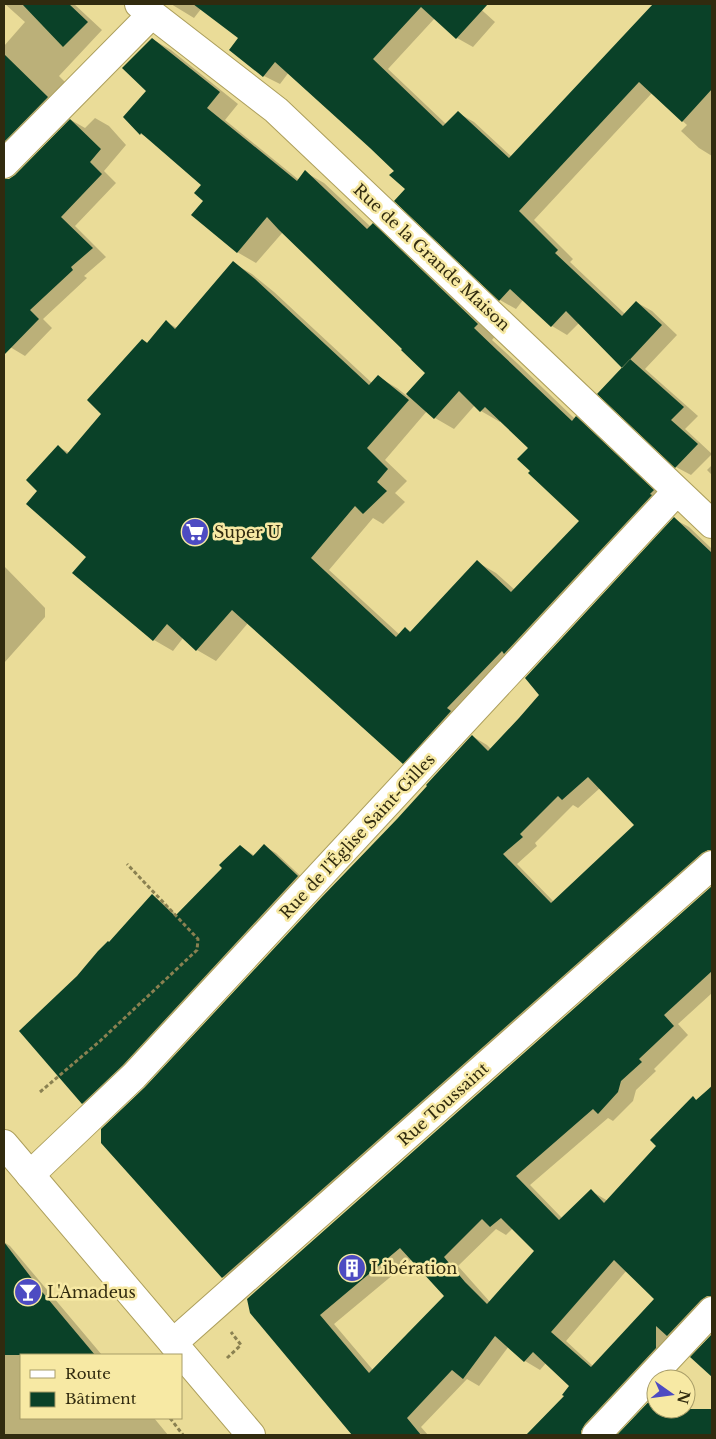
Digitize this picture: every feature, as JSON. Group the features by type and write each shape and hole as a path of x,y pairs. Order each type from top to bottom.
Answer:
{"street":[{"path":"4,164 146,9"},
{"name":"Rue de la Grande Maison","path":"146,9 276,110 712,524"},
{"name":"Rue de l'Église Saint-Gilles","path":"30,1175 134,1076 677,491"},
{"name":"Rue Toussaint","path":"173,1343 712,865"},
{"path":"4,1144 248,1434"},
{"path":"596,1435 712,1311"}],"path":[{"path":"40,1092 106,1035 197,950 198,939 127,864"},
{"path":"222,1362 241,1345 226,1327"},
{"path":"171,1419 183,1435"}],"building":[{"path":"22,4 69,4 88,22 63,47"},
{"path":"193,4 488,4 456,39 421,7 373,59 443,126 458,111 509,158 653,4 712,4 712,89 682,122 639,82 519,211 558,250 555,253 622,316 636,301 662,325 622,368 566,311 551,327 510,289 499,301 394,201 405,189 389,175 394,171 275,62 263,77 229,50 238,38"},
{"path":"152,38 220,92 207,108 297,181 305,170 367,229 373,223 478,324 474,328 498,351 572,421 576,416 654,490 650,494 652,495 504,654 502,651 447,708 451,711 403,764 232,610 196,651 167,624 153,641 72,573 86,557 26,504 37,491 26,480 58,445 67,454 101,414 87,400 142,339 147,343 166,320 175,329 233,261 255,279 369,385 378,375 409,400 367,448 388,469 377,482 387,491 363,514 355,506 311,558 396,637 405,627 410,632 477,560 511,592 579,521 528,473 530,471 517,459 528,448 485,407 480,412 459,391 434,419 406,394 425,373 267,217 237,253 191,215 203,201 194,193 201,185 141,133 140,135 123,117 146,91 122,68"},
{"path":"4,54 48,97 4,142"},
{"path":"70,119 101,149 90,162 102,174 61,217 93,248 71,267 73,270 30,310 39,319 4,355 4,179 9,179 15,175"},
{"path":"630,359 684,407 671,420 698,444 675,468 597,394"},
{"path":"674,517 712,553 712,850 702,853 222,1278 101,1143 101,1129 145,1087 397,819 472,735 488,751 539,695 525,678","holes":["588,777 634,825 551,903 503,854 523,837 520,834 558,796 562,800"]},
{"path":"264,844 298,876 123,1065 82,1104 19,1031 77,976 152,894 175,916 222,868 219,865 240,845 253,856"},
{"path":"712,886 712,971 664,1015 674,1026 639,1059 642,1062 621,1081 618,1092 598,1114 593,1109 516,1176 559,1220 591,1189 604,1203 656,1146 650,1140 693,1096 696,1100 712,1086 712,1296 707,1296 701,1300 667,1336 656,1326 656,1348 585,1424 581,1435 526,1435 564,1396 562,1395 569,1386 533,1352 524,1362 495,1336 463,1379 452,1370 407,1418 421,1435 352,1435 250,1313 247,1299","holes":["501,1218 534,1251 487,1304 444,1257 482,1219 490,1227","400,1248 444,1296 369,1373 320,1315","614,1260 654,1299 591,1367 551,1332"]},
{"path":"4,1242 43,1293 94,1354 4,1355"},
{"path":"712,1334 712,1377 690,1357"},
{"path":"646,1405 646,1419 696,1419 696,1409 712,1409 712,1435 617,1435"}],"place":[{"name":"Super U","path":"195,532"},
{"name":"Libération","path":"352,1268"},
{"name":"L'Amadeus","path":"28,1292"}]}
